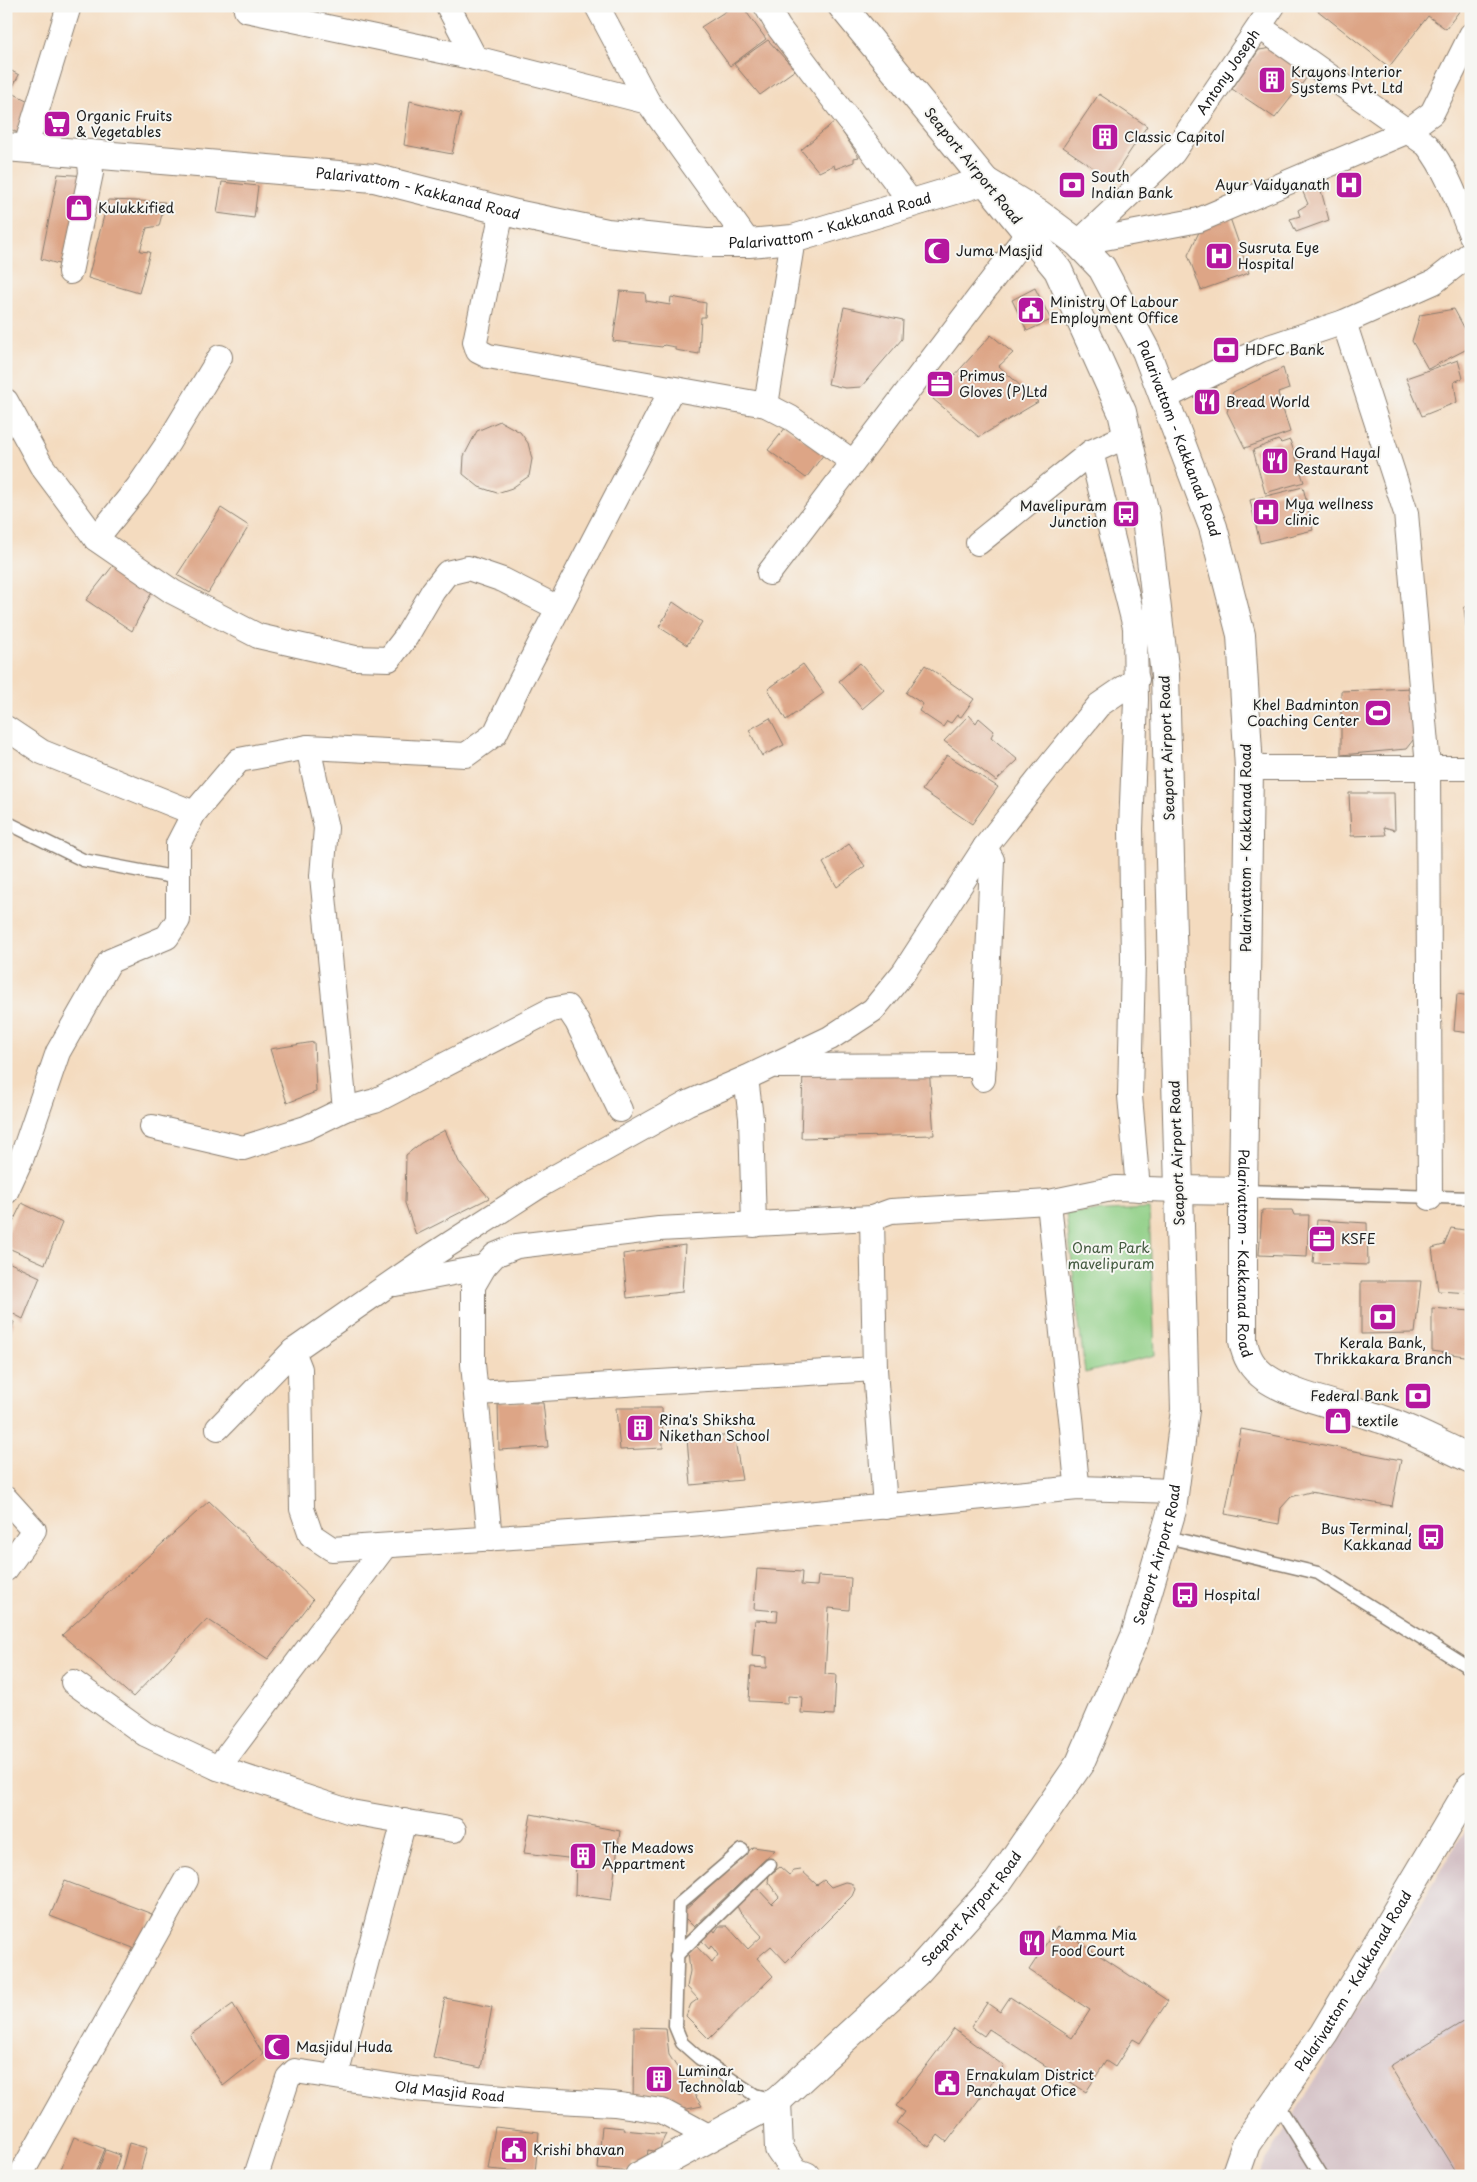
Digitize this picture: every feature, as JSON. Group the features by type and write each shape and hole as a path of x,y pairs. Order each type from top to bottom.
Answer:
{"main road":[{"name":"Seaport Airport Road","path":"639,2176 777,2101 917,1972 998,1882 1080,1764 1134,1636 1172,1510 1185,1410 1165,674 1146,518 1122,412 1058,270 842,6"},
{"name":"Palarivattom - Kakkanad Road","path":"16,148 374,178 502,211 607,233 706,243 749,243 793,239 985,181 1039,214 1078,243 1102,268 1146,351 1213,527 1240,634 1249,768 1242,1190 1243,1341 1246,1357 1256,1370 1268,1379 1288,1389 1382,1419 1426,1437 1471,1460"},
{"path":"1178,1190 1242,1190"},
{"name":"Palarivattom - Kakkanad Road","path":"1235,2176 1246,2144 1324,2034 1471,1786"},
{"path":"777,2101 779,2149 794,2172 806,2176"}],"street":[{"path":"16,148 69,6"},
{"path":"248,6 246,10 475,58 648,102"},
{"path":"448,6 475,58"},
{"path":"597,6 648,102 749,243"},
{"path":"766,6 779,28 911,202"},
{"name":"Antony Joseph","path":"1078,243 1173,153 1273,6"},
{"path":"1260,27 1426,145 1440,162 1471,235"},
{"path":"1078,243 1199,220 1406,132 1432,113 1471,35"},
{"path":"70,272 91,173 89,154"},
{"path":"502,211 475,342 478,351 488,356 766,405 791,418 853,462"},
{"path":"769,573 1028,233"},
{"path":"766,405 793,239"},
{"path":"1164,398 1260,350 1344,322 1434,282 1471,253"},
{"path":"1344,322 1406,512 1428,767 1430,1198"},
{"path":"96,539 138,487 220,357"},
{"path":"6,1192 14,1153 58,1052 110,961 167,937 178,920 178,844 194,813 239,760 308,747 466,755 495,734 520,680 672,389"},
{"path":"6,401 41,465 96,539 173,592 258,636 355,658 389,659 406,637 433,591 446,574 468,568 503,580 558,608"},
{"path":"978,543 1091,452 1127,436"},
{"path":"1091,452 1135,627 1137,680 1130,829 1133,960 1130,1096 1138,1189"},
{"path":"218,1428 293,1351 389,1284 544,1183 688,1103 830,1038 872,1010 904,972 985,848 1099,705 1137,680"},
{"path":"6,728 42,752 194,813"},
{"path":"308,747 326,828 322,876 345,1109"},
{"path":"1249,768 1471,768"},
{"path":"769,1066 984,1072 992,860 985,848"},
{"path":"152,1127 243,1148 306,1128 345,1109 375,1101 551,1010 567,1007 577,1022 620,1110"},
{"path":"746,1078 751,1118 754,1225"},
{"path":"490,1539 473,1364 473,1286 484,1267 495,1255 518,1246 659,1230 872,1218 891,1212 1048,1202 1116,1188 1178,1190"},
{"path":"1048,1202 1066,1375 1074,1431 1073,1455 1078,1488"},
{"path":"872,1218 875,1369 885,1507"},
{"path":"389,1284 399,1284 484,1267"},
{"path":"293,1351 300,1369 302,1509 311,1535 332,1549 690,1525 1078,1488 1175,1491"},
{"path":"477,1393 875,1369"},
{"path":"6,1499 34,1530 6,1569"},
{"path":"218,1768 385,1546"},
{"path":"73,1682 145,1734 218,1768 351,1812 454,1830"},
{"path":"336,2076 404,1821"},
{"path":"20,2176 186,1880"},
{"name":"Old Masjid Road","path":"256,2176 288,2078 295,2071 414,2089 539,2100 614,2104 662,2111 710,2137"}],"lane":[{"path":"6,822 83,860 178,878"},
{"path":"1242,1190 1471,1198"},
{"path":"1163,1536 1318,1573 1471,1669"},
{"path":"742,1850 679,1904 675,2026 682,2043 699,2058 738,2086 755,2095 777,2101"},
{"path":"676,1956 770,1865"},
{"path":"1276,2102 1322,2176"}],"shaded area":[{"path":"1471,1820 1471,2176 1257,2176"}],"green space":[{"name":"Onam Park mavelipuram","path":"1149,1209 1155,1355 1085,1373 1066,1213"}],"building":[{"path":"734,6 742,6 766,39 730,66 701,27"},
{"path":"1312,6 1463,6 1446,29 1428,16 1389,67"},
{"path":"768,40 795,70 760,95 734,64"},
{"name":"Krayons Interior Systems Pvt. Ltd","path":"1280,47 1312,71 1275,118 1232,89 1259,50"},
{"path":"6,68 19,75 10,92 37,105 22,135 6,127"},
{"name":"Classic Capitol","path":"1099,94 1147,126 1111,180 1063,147"},
{"path":"410,101 461,114 452,154 404,145"},
{"path":"835,121 859,157 854,158 854,162 835,169 834,165 819,172 801,150"},
{"path":"58,174 88,176 62,265 41,259"},
{"path":"222,182 258,186 254,218 217,213"},
{"path":"1320,187 1329,220 1296,232 1290,219 1300,216 1298,210 1308,204 1302,190"},
{"path":"108,200 165,202 159,226 147,228 140,251 150,252 139,293 88,278"},
{"path":"1230,218 1249,273 1201,290 1188,255 1201,228"},
{"name":"Ministry Of Labour Employment Office","path":"1035,288 1051,320 1027,331 1012,300"},
{"path":"620,291 645,293 646,301 670,305 671,297 706,303 705,317 701,317 699,354 675,350 675,347 664,345 662,347 613,341"},
{"path":"844,307 903,320 902,339 861,387 845,388 828,384"},
{"path":"1454,309 1471,340 1471,347 1428,369 1412,341 1420,315"},
{"path":"991,335 1013,353 999,366 1038,402 979,437 933,399"},
{"path":"1458,360 1463,378 1454,382 1457,402 1422,416 1406,378"},
{"path":"1283,368 1289,389 1278,393 1290,432 1245,448 1227,412 1233,392"},
{"path":"500,421 520,432 528,443 532,459 529,476 512,488 497,493 479,487 463,474 464,456 477,431"},
{"path":"786,427 824,454 806,478 768,450"},
{"path":"1278,440 1281,443 1290,440 1304,482 1265,493 1253,450"},
{"path":"1303,487 1313,530 1260,543 1250,500"},
{"path":"221,508 249,526 208,593 177,575"},
{"path":"119,558 155,586 132,631 86,600"},
{"path":"673,602 702,622 687,645 659,627"},
{"path":"1471,606 1471,651 1469,651 1464,607"},
{"path":"860,663 884,690 862,709 839,681"},
{"path":"803,664 824,693 786,720 768,689"},
{"path":"925,665 974,699 961,717 957,715 951,723 947,721 943,727 919,711 923,704 906,693"},
{"name":"Khel Badminton Coaching Center","path":"1413,688 1417,735 1406,749 1341,755 1341,691"},
{"path":"969,715 976,723 979,718 994,731 991,737 1018,760 996,781 944,741"},
{"path":"770,718 784,745 762,756 749,730"},
{"path":"947,755 998,787 972,824 922,790"},
{"path":"1349,793 1394,793 1395,830 1384,827 1386,835 1351,836"},
{"path":"849,844 865,866 837,887 823,863"},
{"path":"1457,994 1471,996 1471,1033 1454,1031"},
{"path":"314,1042 316,1092 287,1103 270,1049"},
{"path":"929,1067 934,1135 801,1138 803,1072"},
{"path":"445,1130 459,1162 489,1198 416,1235 405,1203 406,1155 421,1143"},
{"path":"22,1203 62,1223 45,1264 6,1247 6,1236"},
{"path":"1262,1210 1292,1210 1294,1215 1309,1215 1307,1257 1259,1255"},
{"path":"1317,1220 1367,1223 1368,1265 1313,1263"},
{"path":"1451,1228 1471,1231 1471,1293 1438,1291 1432,1248 1444,1245"},
{"path":"685,1245 682,1292 627,1298 623,1254"},
{"path":"6,1261 40,1277 23,1319 6,1310"},
{"path":"1361,1281 1421,1281 1415,1333 1361,1334"},
{"path":"1432,1308 1471,1311 1471,1357 1432,1351"},
{"path":"6,1318 14,1322 7,1344 6,1344"},
{"path":"498,1402 543,1403 548,1447 499,1450"},
{"name":"Rina's Shiksha Nikethan School","path":"616,1408 662,1408 663,1448 620,1450"},
{"path":"1241,1429 1401,1460 1392,1506 1310,1492 1291,1497 1281,1508 1279,1524 1225,1514"},
{"path":"734,1435 742,1480 691,1485 687,1439"},
{"path":"209,1501 313,1600 268,1659 207,1619 133,1697 62,1635"},
{"path":"757,1569 802,1572 801,1585 817,1586 818,1576 851,1578 849,1610 829,1608 825,1674 836,1675 834,1715 801,1713 802,1697 788,1696 788,1703 749,1701 751,1667 767,1668 767,1657 752,1656 755,1620 777,1621 778,1611 754,1609"},
{"name":"The Meadows Appartment","path":"531,1814 620,1831 611,1900 575,1895 576,1859 524,1853"},
{"path":"753,1847 775,1850 694,1927 681,1914"},
{"path":"780,1867 789,1875 794,1871 801,1870 817,1885 824,1880 831,1887 845,1882 851,1883 855,1889 852,1896 786,1962 771,1946 757,1958 773,1976 709,2039 686,2016 691,2004 698,1999 687,1987 690,1971 688,1951 696,1946 712,1963 718,1955 711,1946 709,1949 702,1941 702,1936 709,1924 715,1932 719,1926 727,1926 748,1949 762,1936 740,1912 737,1906 744,1891 755,1889 758,1889 772,1904 779,1897 768,1882 769,1875"},
{"path":"65,1881 152,1914 141,1951 50,1916"},
{"path":"1057,1927 1168,2001 1140,2043 1133,2039 1115,2067 1106,2061 1086,2092 989,2029 984,2036 971,2027 987,2003 1000,2012 1010,1997 1072,2038 1090,2010 1029,1970"},
{"path":"445,1998 492,2007 481,2068 433,2058"},
{"path":"233,2004 263,2054 223,2086 190,2035"},
{"path":"1471,2017 1471,2176 1458,2176 1390,2066"},
{"name":"Luminar Technolab","path":"634,2027 666,2028 669,2055 702,2106 687,2109 633,2104"},
{"path":"954,2029 1004,2066 947,2142 938,2135 929,2147 897,2123 905,2112 896,2106"},
{"path":"602,2126 666,2134 661,2144 660,2152 648,2150 646,2164 631,2163 630,2172 598,2169"},
{"name":"Krishi bhavan","path":"495,2127 539,2132 535,2173 488,2169"},
{"path":"74,2137 105,2149 94,2176 58,2176"},
{"path":"129,2143 147,2148 139,2176 120,2176"},
{"path":"106,2150 120,2155 113,2176 96,2176"}],"place":[{"name":"Krayons Interior Systems Pvt. Ltd","path":"1272,80"},
{"name":"Organic Fruits & Vegetables","path":"57,124"},
{"name":"Classic Capitol","path":"1105,137"},
{"name":"South Indian Bank","path":"1072,185"},
{"name":"Ayur Vaidyanath","path":"1349,185"},
{"name":"Kulukkified","path":"79,208"},
{"name":"Juma Masjid","path":"937,251"},
{"name":"Susruta Eye Hospital","path":"1219,256"},
{"name":"Ministry Of Labour Employment Office","path":"1031,310"},
{"name":"HDFC Bank","path":"1226,350"},
{"name":"Primus Gloves (P)Ltd","path":"940,384"},
{"name":"Bread World","path":"1207,402"},
{"name":"Grand Hayal Restaurant","path":"1275,461"},
{"name":"Mya wellness clinic","path":"1266,512"},
{"name":"Mavelipuram Junction","path":"1126,514"},
{"name":"Khel Badminton Coaching Center","path":"1378,713"},
{"name":"KSFE","path":"1322,1239"},
{"name":"Kerala Bank, Thrikkakara Branch","path":"1383,1317"},
{"name":"Federal Bank","path":"1418,1396"},
{"name":"textile","path":"1338,1421"},
{"name":"Rina's Shiksha Nikethan School","path":"640,1428"},
{"name":"Bus Terminal, Kakkanad","path":"1431,1537"},
{"name":"Hospital","path":"1185,1595"},
{"name":"The Meadows Appartment","path":"583,1856"},
{"name":"Mamma Mia Food Court","path":"1032,1943"},
{"name":"Masjidul Huda","path":"277,2047"},
{"name":"Luminar Technolab","path":"659,2079"},
{"name":"Ernakulam District Panchayat Ofice","path":"947,2083"},
{"name":"Krishi bhavan","path":"514,2150"}]}
